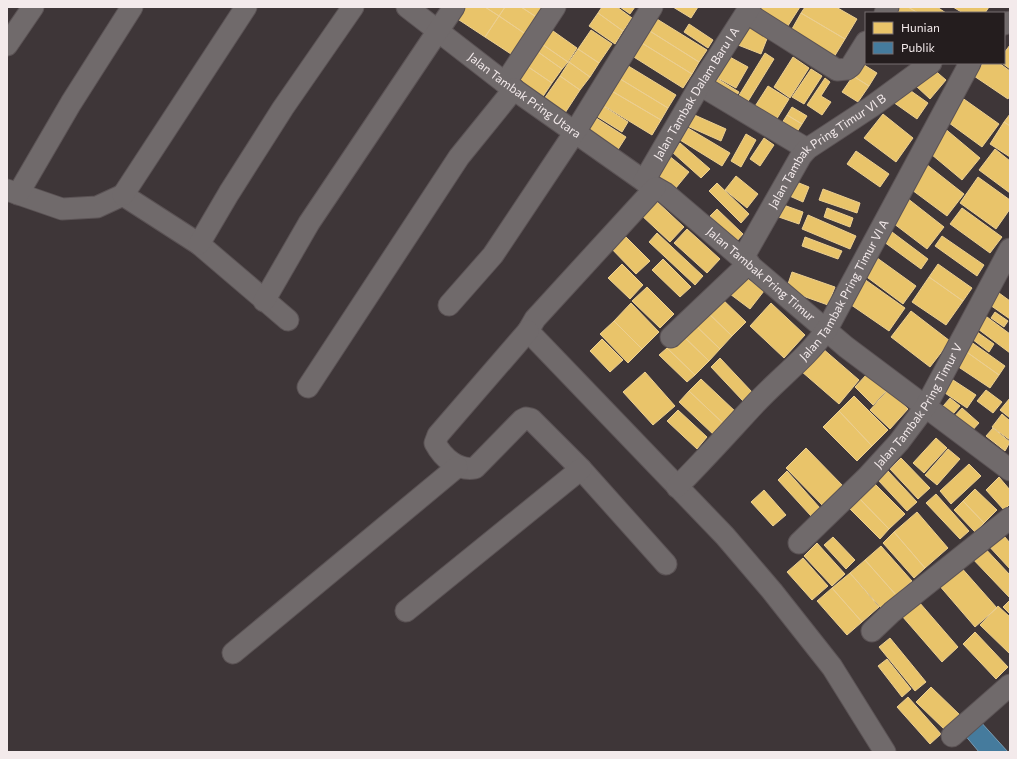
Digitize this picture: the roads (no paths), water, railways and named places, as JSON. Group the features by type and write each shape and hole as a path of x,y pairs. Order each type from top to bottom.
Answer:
{"street":[{"path":"7,45 33,7"},
{"path":"132,7 13,192 62,209 97,208 123,195 246,7"},
{"path":"199,244 229,192 353,7"},
{"name":"Jalan Tambak Pring Utara","path":"407,7 509,86 649,184"},
{"path":"264,301 309,223 454,7"},
{"path":"308,387 459,157 509,86 555,7"},
{"path":"449,305 493,255 575,132 652,7"},
{"path":"748,10 838,70 848,69 865,44"},
{"name":"Jalan Tambak Dalam Baru I A","path":"457,467 438,449 435,443 438,435 528,331 540,313 649,184 700,85 748,10"},
{"name":"Jalan Tambak Pring Timur VI B","path":"671,337 746,261 801,156 807,149 871,107 930,64"},
{"name":"Jalan Tambak Pring Timur VI A","path":"677,487 755,404 802,360 827,329 969,64"},
{"path":"700,85 807,149"},
{"name":"Jalan Tambak Pring Timur","path":"649,184 665,193 827,329 846,347 885,378 926,406 1010,470"},
{"path":"123,195 199,244 288,320"},
{"name":"Jalan Tambak Pring Timur V","path":"799,543 867,477 899,442 926,406 1010,249"},
{"path":"528,331 601,405 725,536 815,644 832,667 885,752"},
{"path":"233,653 457,467 467,469 475,468 522,420 526,418 531,419 581,469 666,564"},
{"path":"406,611 581,469"},
{"path":"872,632 892,612 1010,518"},
{"path":"952,736 1008,692"}]}
